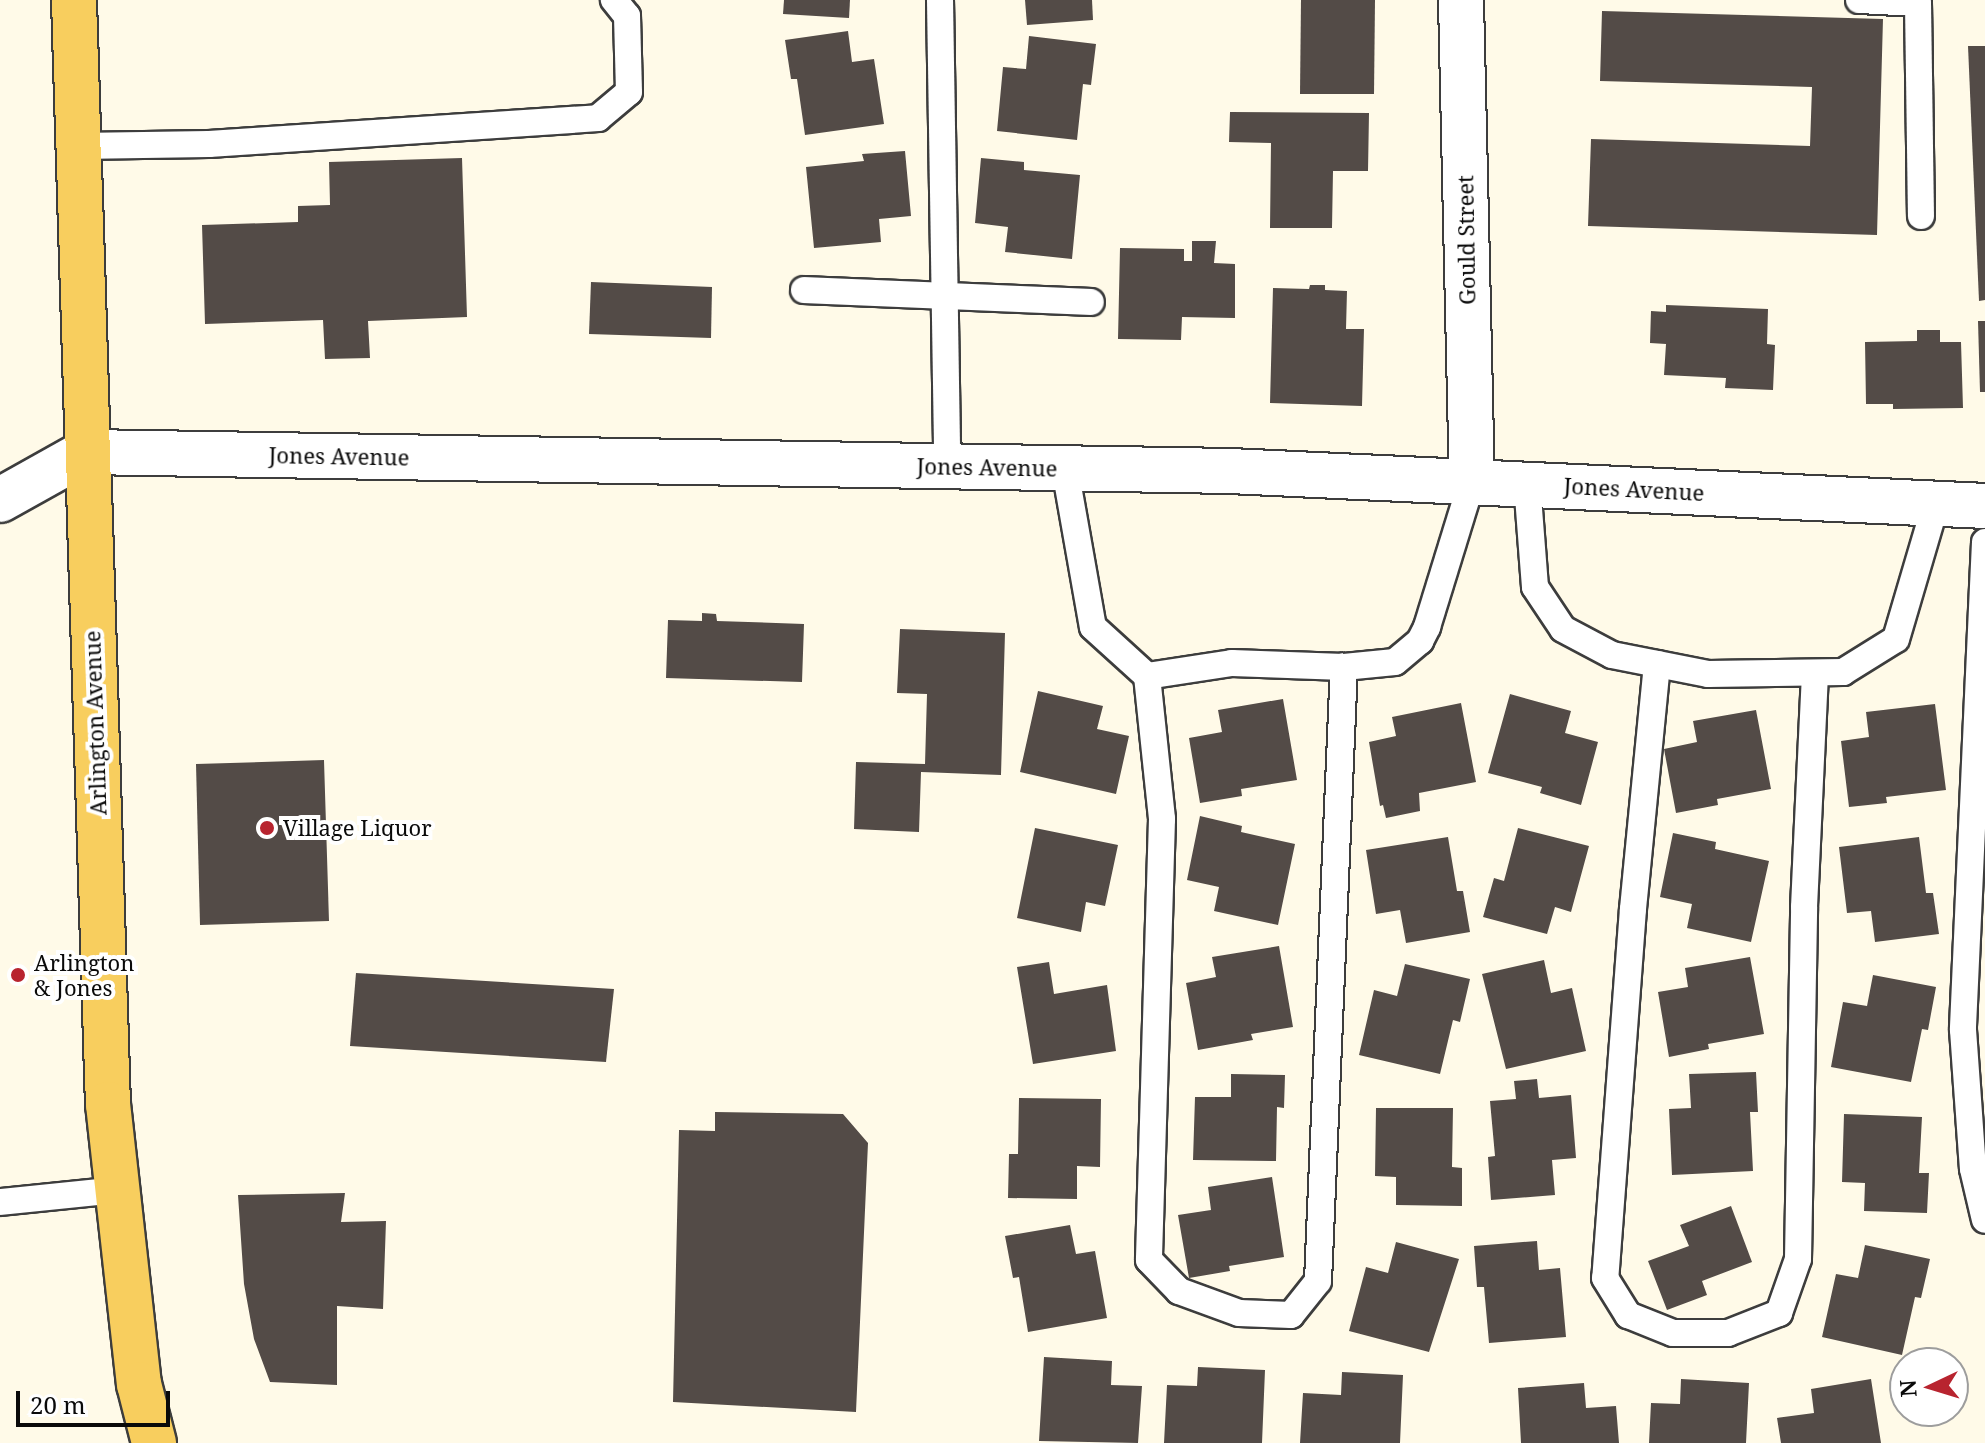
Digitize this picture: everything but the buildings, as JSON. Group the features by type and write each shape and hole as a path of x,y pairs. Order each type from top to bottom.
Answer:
{"main road":[{"name":"Arlington Avenue","path":"74,0 108,1104 139,1384 154,1443"}],"street":[{"name":"Gould Street","path":"1461,0 1472,481"},
{"name":"Jones Avenue","path":"86,452 1065,469 1527,483 1985,506"},
{"path":"0,500 86,452"}],"lane":[{"path":"78,146 209,144 598,118 629,92 627,16 614,0"},
{"path":"940,0 947,466"},
{"path":"1859,0 1918,3 1921,216"},
{"path":"804,290 1091,302"},
{"path":"1065,469 1093,627 1147,676 1162,819 1149,1260 1179,1291 1239,1313 1291,1315 1318,1281 1344,667"},
{"path":"1147,676 1232,663 1344,667 1395,662 1420,641 1472,481"},
{"path":"1527,483 1535,587 1563,629 1612,655 1708,674 1843,672 1896,639 1936,503"},
{"path":"1985,542 1963,1030 1973,1169 1985,1220"},
{"path":"1657,664 1633,909 1605,1278 1628,1315 1673,1333 1728,1333 1779,1313 1798,1259 1804,907 1815,673"},
{"path":"0,1202 118,1190"}],"place":[{"name":"Village Liquor","path":"267,828"},
{"name":"Arlington & Jones","path":"18,975"}]}
